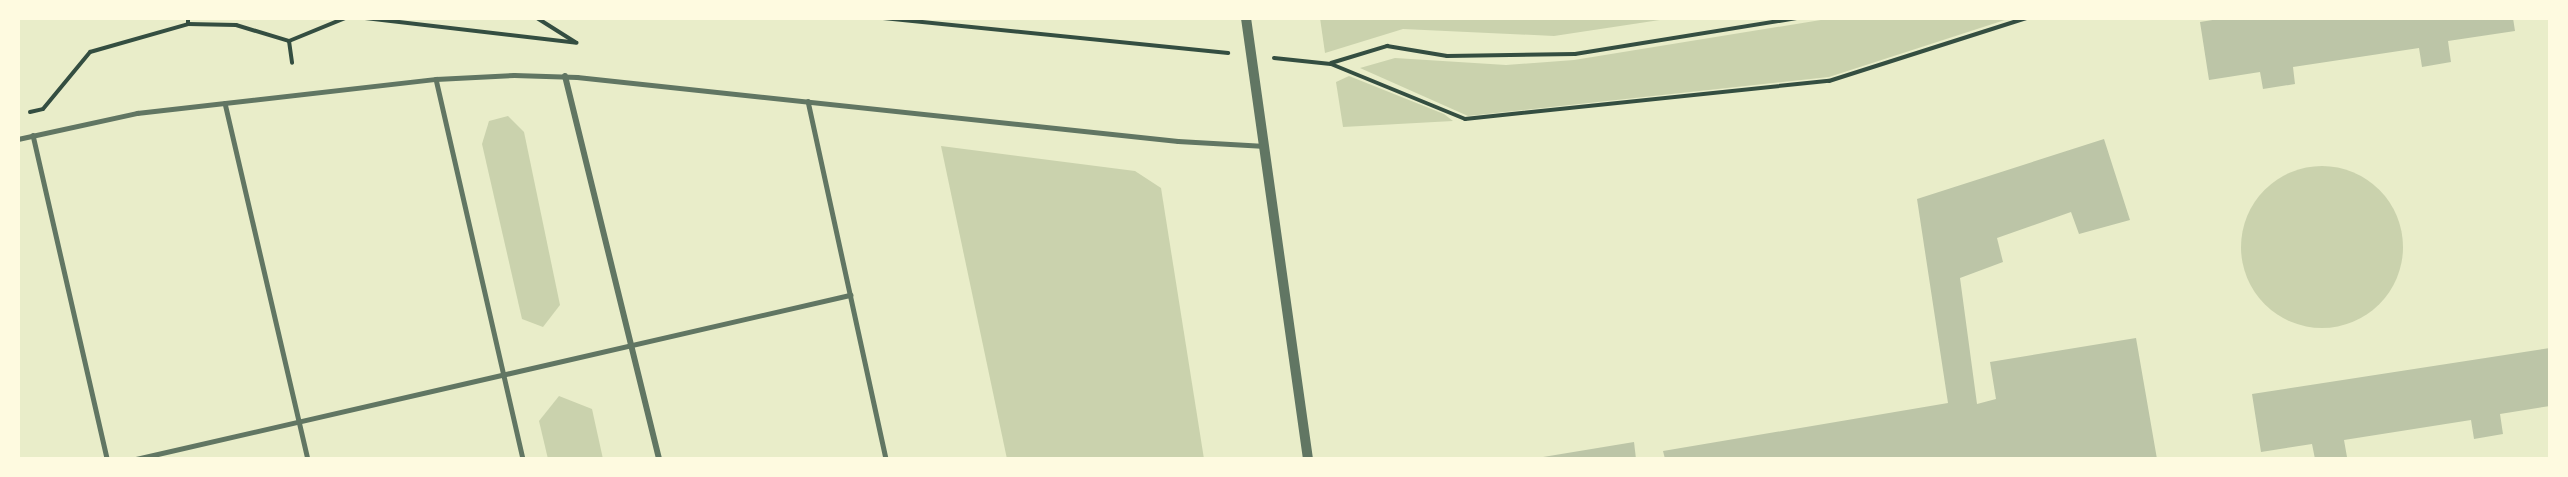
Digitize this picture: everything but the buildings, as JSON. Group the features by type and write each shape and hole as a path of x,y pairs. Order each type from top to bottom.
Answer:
{"street":[{"path":"1246,18 1257,78 1264,146 1308,459"},
{"path":"565,76 658,459"}],"lane":[{"path":"18,139 137,113 436,80 565,76 1178,141 1264,146"},
{"path":"436,80 523,459"},
{"path":"808,101 886,459"},
{"path":"225,103 308,459"},
{"path":"33,135 106,459"},
{"path":"136,459 850,295"}],"path":[{"path":"188,18 188,24"},
{"path":"26,114 43,109 90,52 188,24 236,26 289,40 345,18"},
{"path":"365,18 577,43 537,18"},
{"path":"883,18 1237,54"},
{"path":"1331,63 1387,46 1448,56 1575,54 1798,18"},
{"path":"1272,58 1331,63 1466,119 1829,81 2027,18"},
{"path":"289,40 292,63"}],"green space":[{"path":"1320,18 1673,18 1554,36 1403,29 1325,53"},
{"path":"1833,18 2011,18 1829,77 1468,116 1360,68 1395,58 1506,65 1574,60"},
{"path":"1349,76 1444,114 1453,121 1343,127 1336,82"},
{"path":"508,116 524,132 560,305 543,327 522,319 482,144 489,121"},
{"path":"941,146 1135,171 1161,188 1204,459 1007,459"},
{"path":"2322,166 2338,167 2353,172 2379,190 2397,216 2402,231 2402,263 2397,278 2379,304 2353,322 2338,327 2322,328 2306,327 2291,322 2265,304 2247,278 2242,263 2241,247 2242,231 2247,216 2265,190 2291,172 2306,167"},
{"path":"559,396 592,409 603,459 548,459 539,421"}]}
